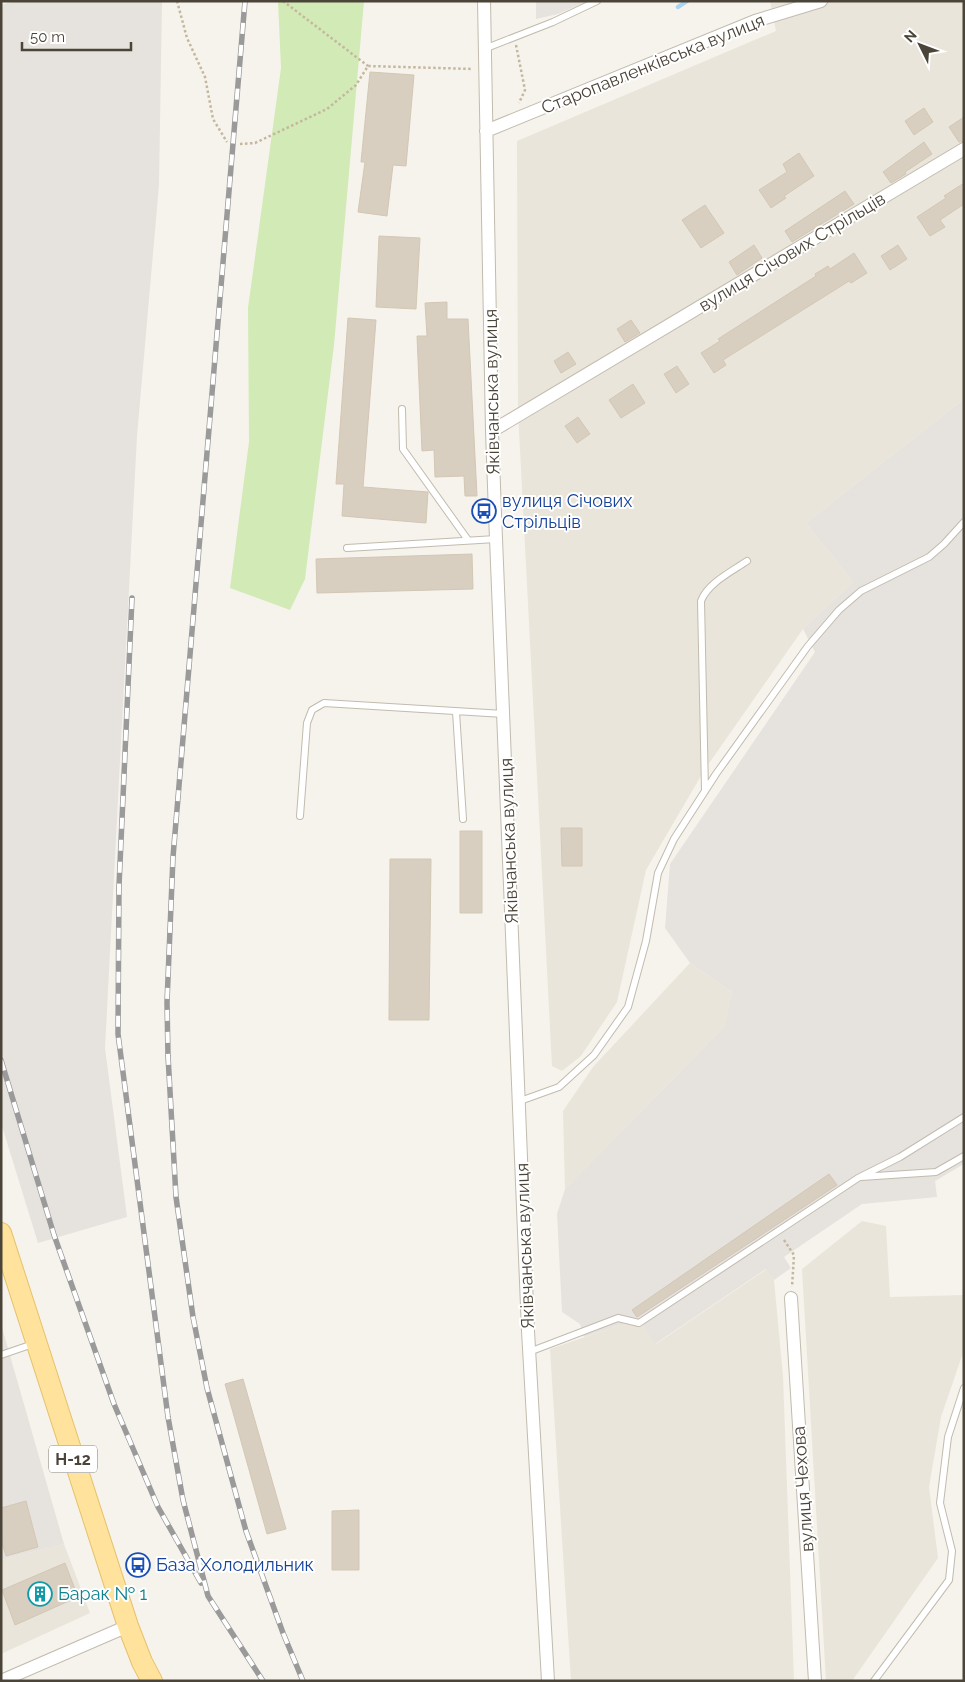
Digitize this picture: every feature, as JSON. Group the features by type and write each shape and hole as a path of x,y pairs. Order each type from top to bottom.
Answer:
{"main road":[{"name":"Н-12","path":"1,1234 128,1626 150,1680"}],"street":[{"name":"Яківчанська вулиця","path":"484,1 492,431 496,539 529,1352 548,1681"},
{"name":"Старопавленківська вулиця","path":"486,131 755,21 821,1"},
{"name":"вулиця Січових Стрільців","path":"492,431 964,149"},
{"name":"вулиця Чехова","path":"791,1298 815,1681"},
{"path":"1,1681 128,1626"}],"lane":[{"path":"484,49 553,22 597,1"},
{"path":"402,409 403,448 468,540"},
{"path":"520,1101 559,1087 594,1055 628,1007 646,941 658,873 674,839 808,646 839,610 861,591 929,557 964,522"},
{"path":"347,548 496,539"},
{"path":"705,792 702,601 705,592 747,561"},
{"path":"300,816 307,723 312,710 324,703 504,714"},
{"path":"456,712 463,819"},
{"path":"529,1352 618,1318 639,1323 858,1178 900,1157 964,1117"},
{"path":"858,1178 936,1172 964,1156"},
{"path":"1,1355 36,1344"},
{"path":"874,1681 948,1580 952,1550 940,1503 948,1437 964,1388"}],"path":[{"path":"177,1 187,38 205,78 213,119 227,142"},
{"path":"283,1 368,66 485,70"},
{"path":"510,122 525,90 515,37"},
{"path":"240,144 255,143 327,109 356,85 368,66"},
{"path":"778,1231 794,1256 791,1298"}],"shaded area":[{"path":"14,1 162,1 159,185 137,436 105,1048 127,1217 38,1243 1,1123 1,5"},
{"path":"536,1 588,1 558,14 536,19"},
{"path":"770,1 964,1 964,399 806,523 853,582 803,629 705,769 646,870 617,1002 581,1056 562,1071 552,1066 518,411 517,141 776,31"},
{"path":"964,399 964,1164 935,1181 937,1197 862,1204 784,1257 791,1268 774,1280 766,1269 655,1344 642,1324 620,1325 584,1337 580,1324 562,1312 557,1214 565,1189 724,1027 732,992 690,963 665,928 670,864 815,652 803,629 853,582 806,523"},
{"path":"690,963 732,992 724,1027 565,1189 563,1111 593,1067"},
{"path":"862,1221 886,1226 890,1297 964,1295 964,1350 941,1417 929,1487 938,1558 852,1681 826,1681 802,1269"},
{"path":"767,1269 774,1280 783,1376 794,1681 571,1681 550,1349 620,1325 642,1324 656,1344"},
{"path":"1,1324 64,1544 1,1560"},
{"path":"64,1544 90,1613 1,1654 1,1560"}],"green space":[{"path":"278,1 364,1 334,345 305,579 290,610 230,588 249,442 248,308 281,68"}],"building":[{"path":"370,72 414,75 406,166 393,165 387,216 358,212 365,162 361,162"},
{"path":"924,108 933,122 914,135 905,121"},
{"path":"964,117 964,141 959,142 949,127"},
{"path":"924,142 932,154 891,183 883,172"},
{"path":"799,153 814,176 784,196 786,198 771,208 759,190 787,172 783,164"},
{"path":"964,183 964,204 940,220 945,227 930,236 917,217 946,198 944,196"},
{"path":"845,191 854,204 792,242 785,231"},
{"path":"705,205 724,233 701,248 682,220"},
{"path":"379,236 420,238 416,309 376,307"},
{"path":"754,245 762,258 737,275 729,262"},
{"path":"898,245 907,259 890,270 881,256"},
{"path":"854,253 867,273 851,283 849,281 723,360 726,365 714,373 701,353 720,341 718,339 816,276 815,274 828,266 830,269"},
{"path":"447,302 447,319 468,319 477,496 465,496 464,476 435,477 434,450 422,451 417,336 427,336 425,303"},
{"path":"348,318 376,320 363,487 428,492 426,523 342,516 344,484 336,484"},
{"path":"631,320 640,333 625,342 617,329"},
{"path":"568,352 576,364 561,373 554,361"},
{"path":"677,366 689,384 676,393 664,374"},
{"path":"633,384 645,403 621,418 609,400"},
{"path":"578,417 590,434 577,443 565,426"},
{"path":"472,554 473,589 317,593 316,559"},
{"path":"561,828 582,828 582,866 562,866"},
{"path":"460,831 482,831 482,913 460,913"},
{"path":"390,859 431,859 429,1020 389,1020"},
{"path":"829,1174 837,1185 637,1317 632,1310"},
{"path":"243,1379 286,1529 267,1534 225,1384"},
{"path":"26,1501 38,1547 6,1556 1,1539 1,1508"},
{"path":"359,1510 359,1570 332,1570 332,1511"},
{"name":"Барак № 1","path":"65,1563 78,1597 15,1625 2,1590"}],"waterway":[{"path":"678,7 687,1"}],"railway":[{"path":"245,1 173,857 167,1002 168,1056 176,1197 193,1317 207,1388 246,1531 283,1633 303,1681"},
{"path":"132,598 119,886 118,1034 168,1417 183,1500 208,1596 263,1681"},
{"path":"1,1060 54,1235 114,1404 158,1507 201,1583"}],"place":[{"name":"вулиця Січових Стрільців","path":"484,511"},
{"name":"База Холодильник","path":"138,1565"},
{"name":"Барак № 1","path":"40,1594"}]}
